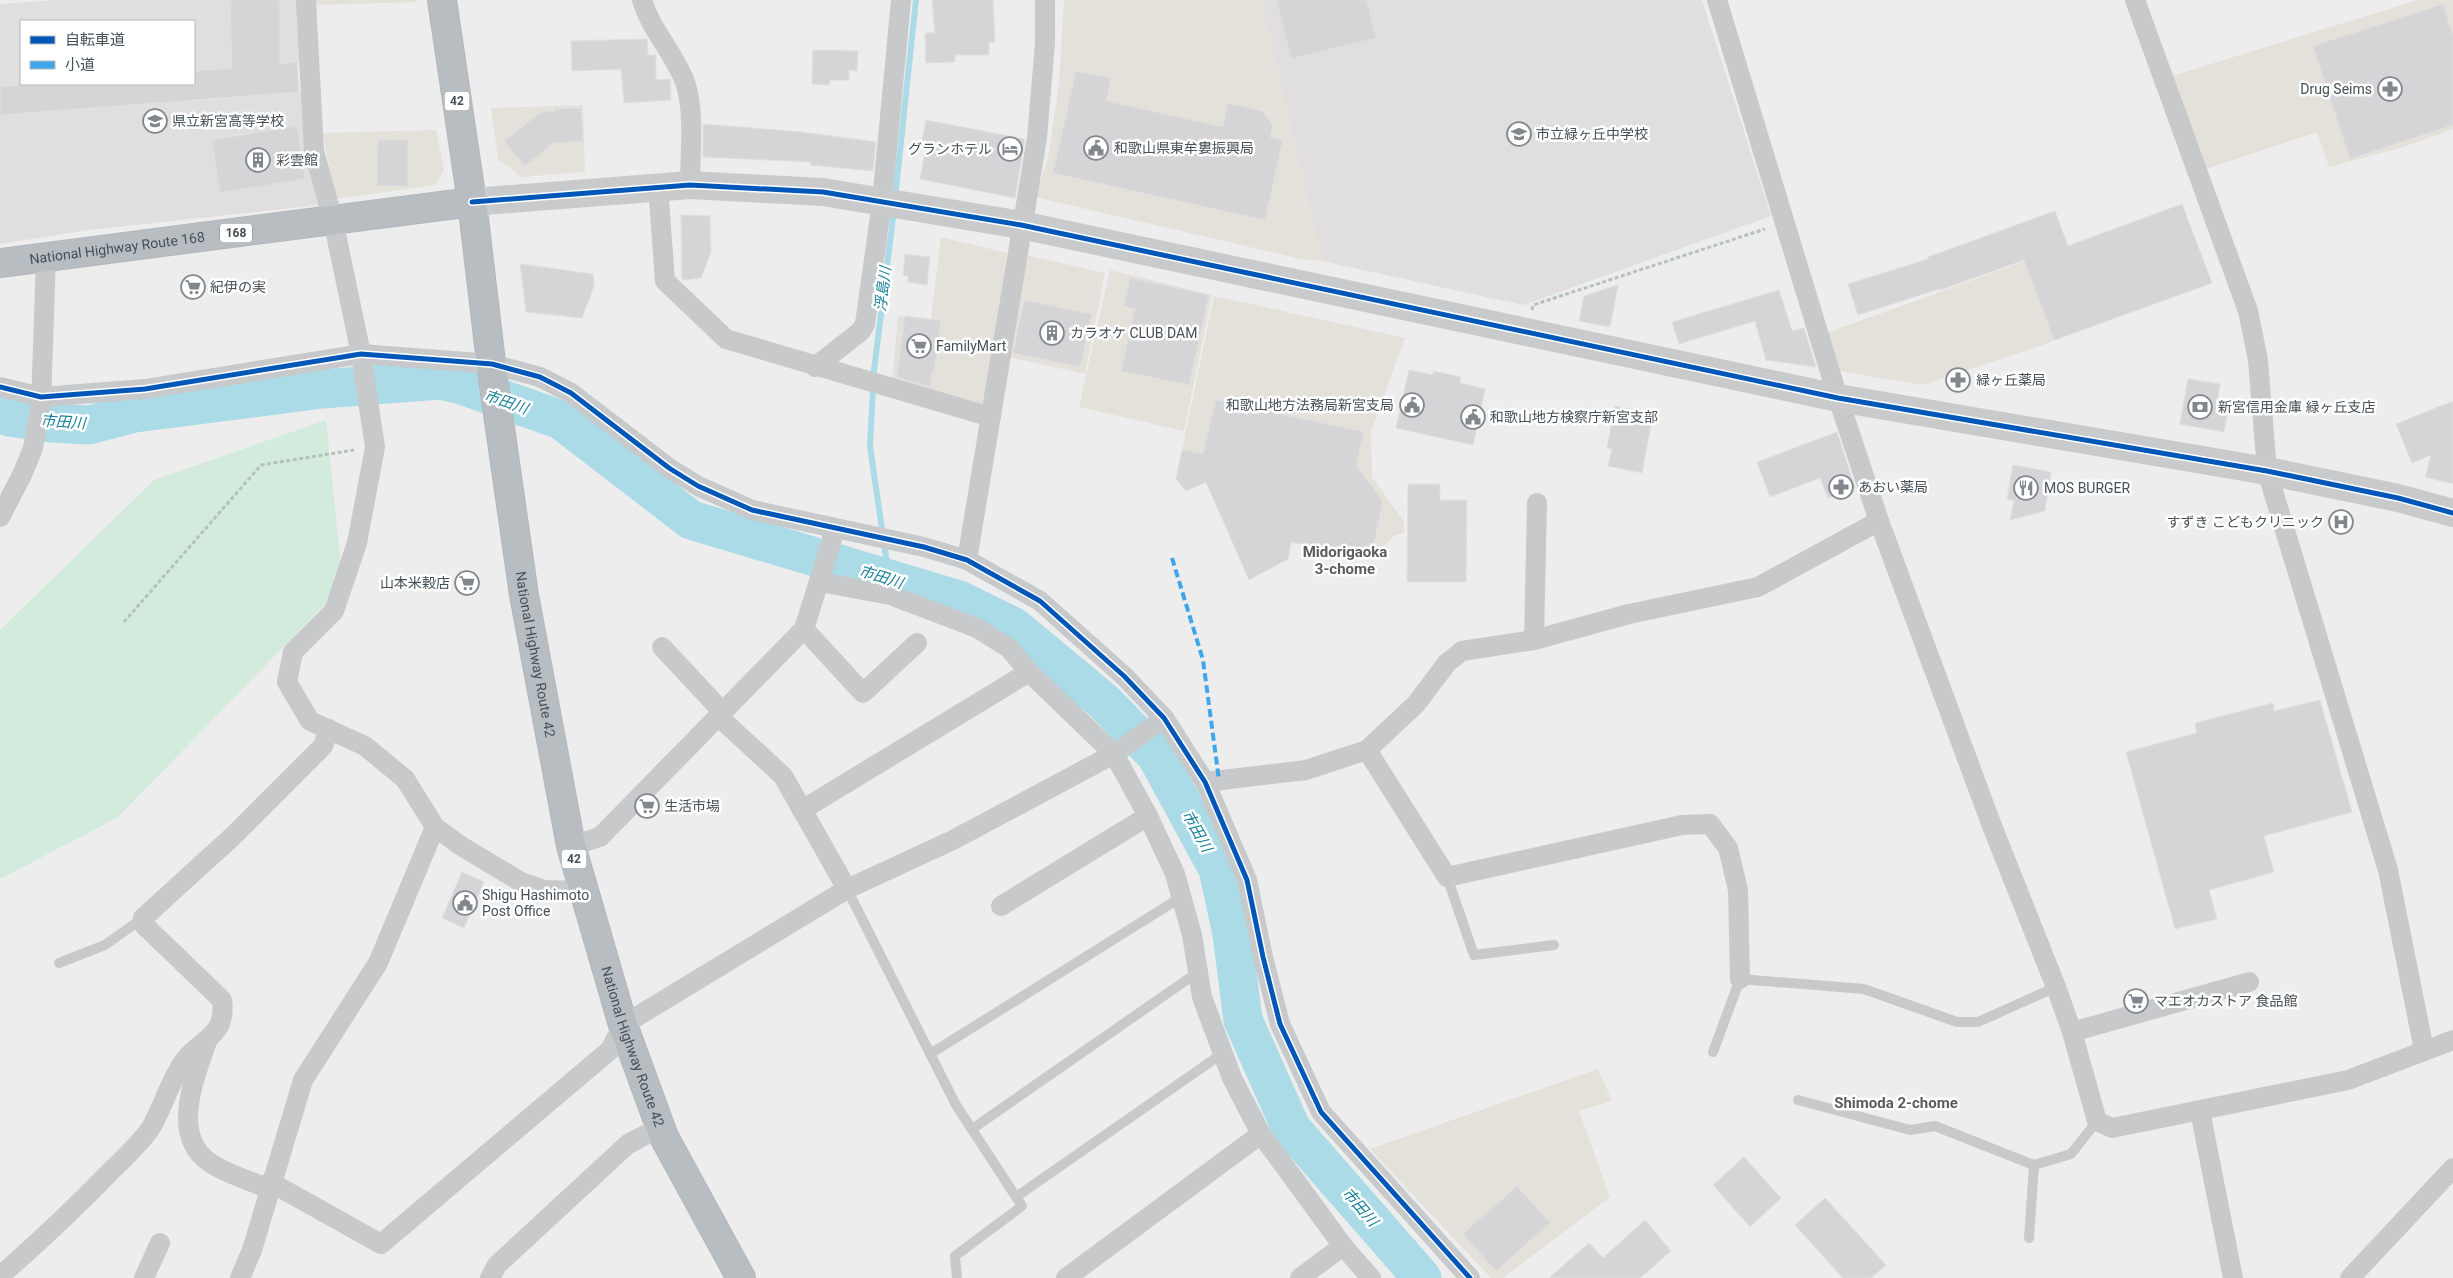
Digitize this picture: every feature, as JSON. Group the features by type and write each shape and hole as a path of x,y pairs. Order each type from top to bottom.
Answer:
{"highway":[{"name":"National Highway Route 42","path":"442,0 472,202 492,372 524,595 570,846 623,1025 660,1127 741,1278"},
{"name":"National Highway Route 168","path":"0,263 472,202"}],"street":[{"path":"306,0 314,151 333,220 362,358 375,447 357,542 334,611 292,652 287,682 310,721 365,746 405,779 435,826 461,846 521,882 544,890 583,891"},
{"path":"642,0 646,13 685,82 689,105 690,185"},
{"path":"815,367 861,331 865,324 882,202 901,0"},
{"path":"967,560 1021,225 1037,138 1042,93 1045,0"},
{"path":"1718,0 1838,398 1879,521 1992,826 2056,986 2072,1032 2097,1121 2112,1128 2348,1080 2453,1040"},
{"path":"2136,0 2248,312 2258,360 2267,471 2388,870 2424,1050"},
{"path":"472,202 690,185 788,188 882,202 1021,225 1838,398 2267,471 2398,498 2453,513"},
{"path":"658,186 665,281 670,288 726,339 815,367 991,417"},
{"path":"0,517 22,475 33,448 41,400 46,257"},
{"path":"0,387 41,400 145,389 362,358 540,377 571,393 669,468 698,486 752,510 832,534 924,547 967,560 1040,601 1124,676 1164,718 1205,782 1247,880 1262,957 1280,1024 1321,1112 1470,1278"},
{"path":"1534,640 1537,503"},
{"path":"1205,782 1306,770 1367,750 1416,704 1447,663 1462,651 1534,640 1629,614 1758,587 1879,521"},
{"path":"570,846 600,837 804,629 820,582 832,534"},
{"path":"820,582 890,595 977,628 1009,648 1028,672 1114,754 1148,816 1182,896 1202,997 1232,1078 1261,1134 1344,1246 1371,1278"},
{"path":"804,629 863,693 917,643"},
{"path":"662,647 718,707 719,717 783,776 847,889"},
{"path":"802,810 1028,672"},
{"path":"207,1041 191,1090 188,1125 194,1145 209,1162 270,1185 381,1244 610,1050 623,1025 847,889 953,840 1114,754 1164,718"},
{"path":"0,1276 52,1232 134,1148 152,1126 170,1084 186,1059 213,1037 221,1022 224,1010 222,1000 144,925 143,918 232,837 324,746 329,729"},
{"path":"1367,750 1447,877 1682,825 1710,824 1728,848 1738,890 1740,978"},
{"path":"1001,906 1148,816"},
{"path":"240,1278 252,1250 302,1080 378,963 435,826"},
{"path":"2072,1032 2249,982"},
{"path":"2200,1111 2233,1278"},
{"path":"490,1278 496,1265 628,1144 660,1127"},
{"path":"1066,1278 1261,1134"},
{"path":"2350,1278 2453,1168"},
{"path":"144,1278 160,1243"},
{"path":"1300,1278 1344,1246"}],"lane":[{"path":"1447,877 1474,955 1554,945"},
{"path":"847,889 956,1105 1022,1206 955,1256 957,1278"},
{"path":"930,1054 1182,896"},
{"path":"58,963 105,945 143,918"},
{"path":"972,1129 1198,972"},
{"path":"1713,1052 1740,978 1864,989 1957,1022 1978,1022 2056,986"},
{"path":"1016,1197 1223,1053"},
{"path":"1798,1100 1910,1130 1935,1126 2034,1165 2071,1154 2097,1121"},
{"path":"2029,1238 2034,1165"}],"path":[{"path":"1529,334 1533,305 1784,223"},
{"path":"124,622 261,465 375,447"}],"shaded area":[{"name":"県立新宮高等学校","path":"56,0 230,0 280,17 280,0 302,0 320,205 89,230 0,244 0,115 163,103 162,85 191,85 193,101 302,92 299,62 195,71 195,20 20,20 21,85 0,87 0,4","holes":["297,126 305,179 220,192 212,140"]},
{"path":"316,0 417,0 417,2 316,5"},
{"path":"1064,0 1261,0 1322,261 1301,259 1035,197 1048,158 1059,85"},
{"name":"市立緑ヶ丘中学校","path":"1261,0 1702,0 1771,216 1523,305 1322,261"},
{"path":"2418,0 2453,0 2453,129 2404,147 2329,167 2317,132 2206,169 2172,76"},
{"path":"583,105 585,172 521,177 498,159 491,108"},
{"path":"436,130 444,170 436,185 335,199 323,133"},
{"path":"2182,204 2212,283 2031,349 1922,385 1840,371 1827,333"},
{"path":"941,237 1007,253 985,404 975,408 892,382 898,315 931,319"},
{"path":"1026,255 1105,273 1085,374 1009,357"},
{"path":"1110,270 1212,295 1184,431 1079,407"},
{"path":"1214,296 1405,338 1371,431 1372,477 1404,521 1404,533 1395,535 1371,558 1291,542 1288,559 1249,580 1207,482 1186,491 1176,479"},
{"path":"1598,1069 1612,1101 1579,1111 1610,1197 1503,1278 1491,1278 1370,1149"}],"green space":[{"path":"326,420 343,586 117,818 0,879 0,630 154,480"}],"building":[{"path":"230,0 280,0 280,64 297,62 299,92 0,115 0,87 21,85 195,85 195,71 232,68"},
{"path":"932,0 993,0 995,42 989,42 989,55 955,55 955,62 926,63 925,33 935,33"},
{"path":"1277,0 1367,0 1376,38 1291,59"},
{"path":"2443,4 2453,35 2453,125 2350,159 2313,46"},
{"path":"647,39 648,55 656,55 656,80 670,79 671,100 624,103 621,69 572,71 571,41"},
{"path":"813,50 858,51 857,71 849,70 849,80 830,80 829,85 812,84"},
{"path":"1076,71 1111,78 1106,101 1223,127 1228,103 1262,111 1273,125 1270,137 1283,140 1265,220 1053,173"},
{"path":"581,108 583,141 553,143 525,166 504,141 541,112 554,112 554,109"},
{"path":"926,120 1025,139 1015,198 920,179 927,141 922,140"},
{"path":"703,124 801,132 876,142 873,171 810,165 811,162 703,157"},
{"name":"彩雲館","path":"297,126 305,179 220,193 212,140"},
{"path":"378,140 408,140 408,186 377,186"},
{"path":"2182,204 2212,283 2054,340 2024,260 1940,290 1858,315 1848,284 1928,259 1928,257 2055,211 2068,246"},
{"path":"681,215 710,216 711,252 701,278 682,280"},
{"path":"905,254 930,257 927,285 908,282 908,276 903,275"},
{"path":"520,264 593,274 594,286 582,318 526,312"},
{"path":"1130,278 1209,295 1189,385 1121,371 1135,309 1124,306"},
{"path":"1618,285 1610,327 1579,321 1584,296"},
{"path":"1779,290 1792,331 1804,328 1816,367 1766,360 1755,321 1679,344 1672,322"},
{"name":"カラオケ CLUB DAM","path":"1024,300 1092,314 1080,367 1013,353"},
{"name":"FamilyMart","path":"905,316 941,321 930,387 897,377"},
{"path":"1409,370 1433,375 1433,371 1461,377 1460,383 1485,389 1473,445 1396,428"},
{"path":"2188,379 2220,384 2217,403 2229,405 2224,432 2180,424"},
{"path":"1216,400 1364,432 1356,466 1383,501 1371,558 1291,542 1288,559 1249,580 1206,482 1186,491 1176,479 1182,450 1203,454"},
{"path":"2453,401 2453,484 2425,477 2431,455 2412,463 2396,424"},
{"path":"1615,406 1653,414 1642,473 1608,466 1612,449 1607,448"},
{"path":"1837,432 1855,488 1828,498 1820,478 1770,497 1757,462"},
{"path":"2013,465 2051,472 2045,511 2010,520 2014,501 2007,499"},
{"path":"1408,484 1440,484 1440,500 1467,500 1466,582 1407,582"},
{"path":"2320,700 2352,812 2264,836 2274,872 2209,890 2217,919 2175,929 2126,752 2197,733 2195,723 2273,703 2274,711"},
{"path":"462,872 484,882 464,928 442,918"},
{"path":"1744,1157 1781,1198 1750,1227 1713,1185"},
{"path":"1517,1186 1550,1223 1496,1271 1463,1234"},
{"path":"1825,1198 1886,1265 1871,1278 1843,1278 1795,1225"},
{"path":"1645,1220 1671,1251 1640,1278 1549,1278 1589,1243 1603,1258"}],"waterway":[{"name":"浮島川","path":"895,198 916,0"},
{"name":"浮島川","path":"889,578 870,446 874,370 894,210"},
{"name":"市田川","path":"0,413 9,417 51,423 89,425 135,413 322,389 440,380 462,385 561,420 691,520 959,600 1014,627 1103,701 1156,755 1218,869 1232,934 1243,1020 1291,1128 1422,1278"}],"marked path":[{"path":"1172,558 1203,660 1219,780"}],"cycle path":[{"path":"472,202 690,185 823,192 1021,225 1838,398 2267,471 2398,498 2453,513"},
{"path":"0,387 41,397 145,389 361,354 492,364 540,377 571,393 669,468 698,486 752,510 924,547 967,560 1040,601 1124,676 1164,718 1205,782 1247,880 1263,957 1280,1024 1321,1112 1470,1278"}],"place":[{"name":"Drug Seims","path":"2390,89"},
{"name":"県立新宮高等学校","path":"155,121"},
{"name":"市立緑ヶ丘中学校","path":"1519,134"},
{"name":"和歌山県東牟婁振興局","path":"1096,148"},
{"name":"グランホテル","path":"1010,149"},
{"name":"彩雲館","path":"258,160"},
{"name":"紀伊の実","path":"193,287"},
{"name":"カラオケ CLUB DAM","path":"1052,333"},
{"name":"FamilyMart","path":"919,346"},
{"name":"緑ヶ丘薬局","path":"1958,380"},
{"name":"和歌山地方法務局新宮支局","path":"1412,405"},
{"name":"新宮信用金庫 緑ヶ丘支店","path":"2200,407"},
{"name":"和歌山地方検察庁新宮支部","path":"1473,417"},
{"name":"あおい薬局","path":"1841,487"},
{"name":"MOS BURGER","path":"2026,488"},
{"name":"すずき こどもクリニック","path":"2341,522"},
{"name":"山本米穀店","path":"467,583"},
{"name":"生活市場","path":"647,806"},
{"name":"Shigu Hashimoto Post Office","path":"465,903"},
{"name":"マエオカストア 食品館","path":"2136,1001"}],"district":[{"name":"Midorigaoka 3-chome","path":"1345,560"},
{"name":"Shimoda 2-chome","path":"1896,1103"}]}
